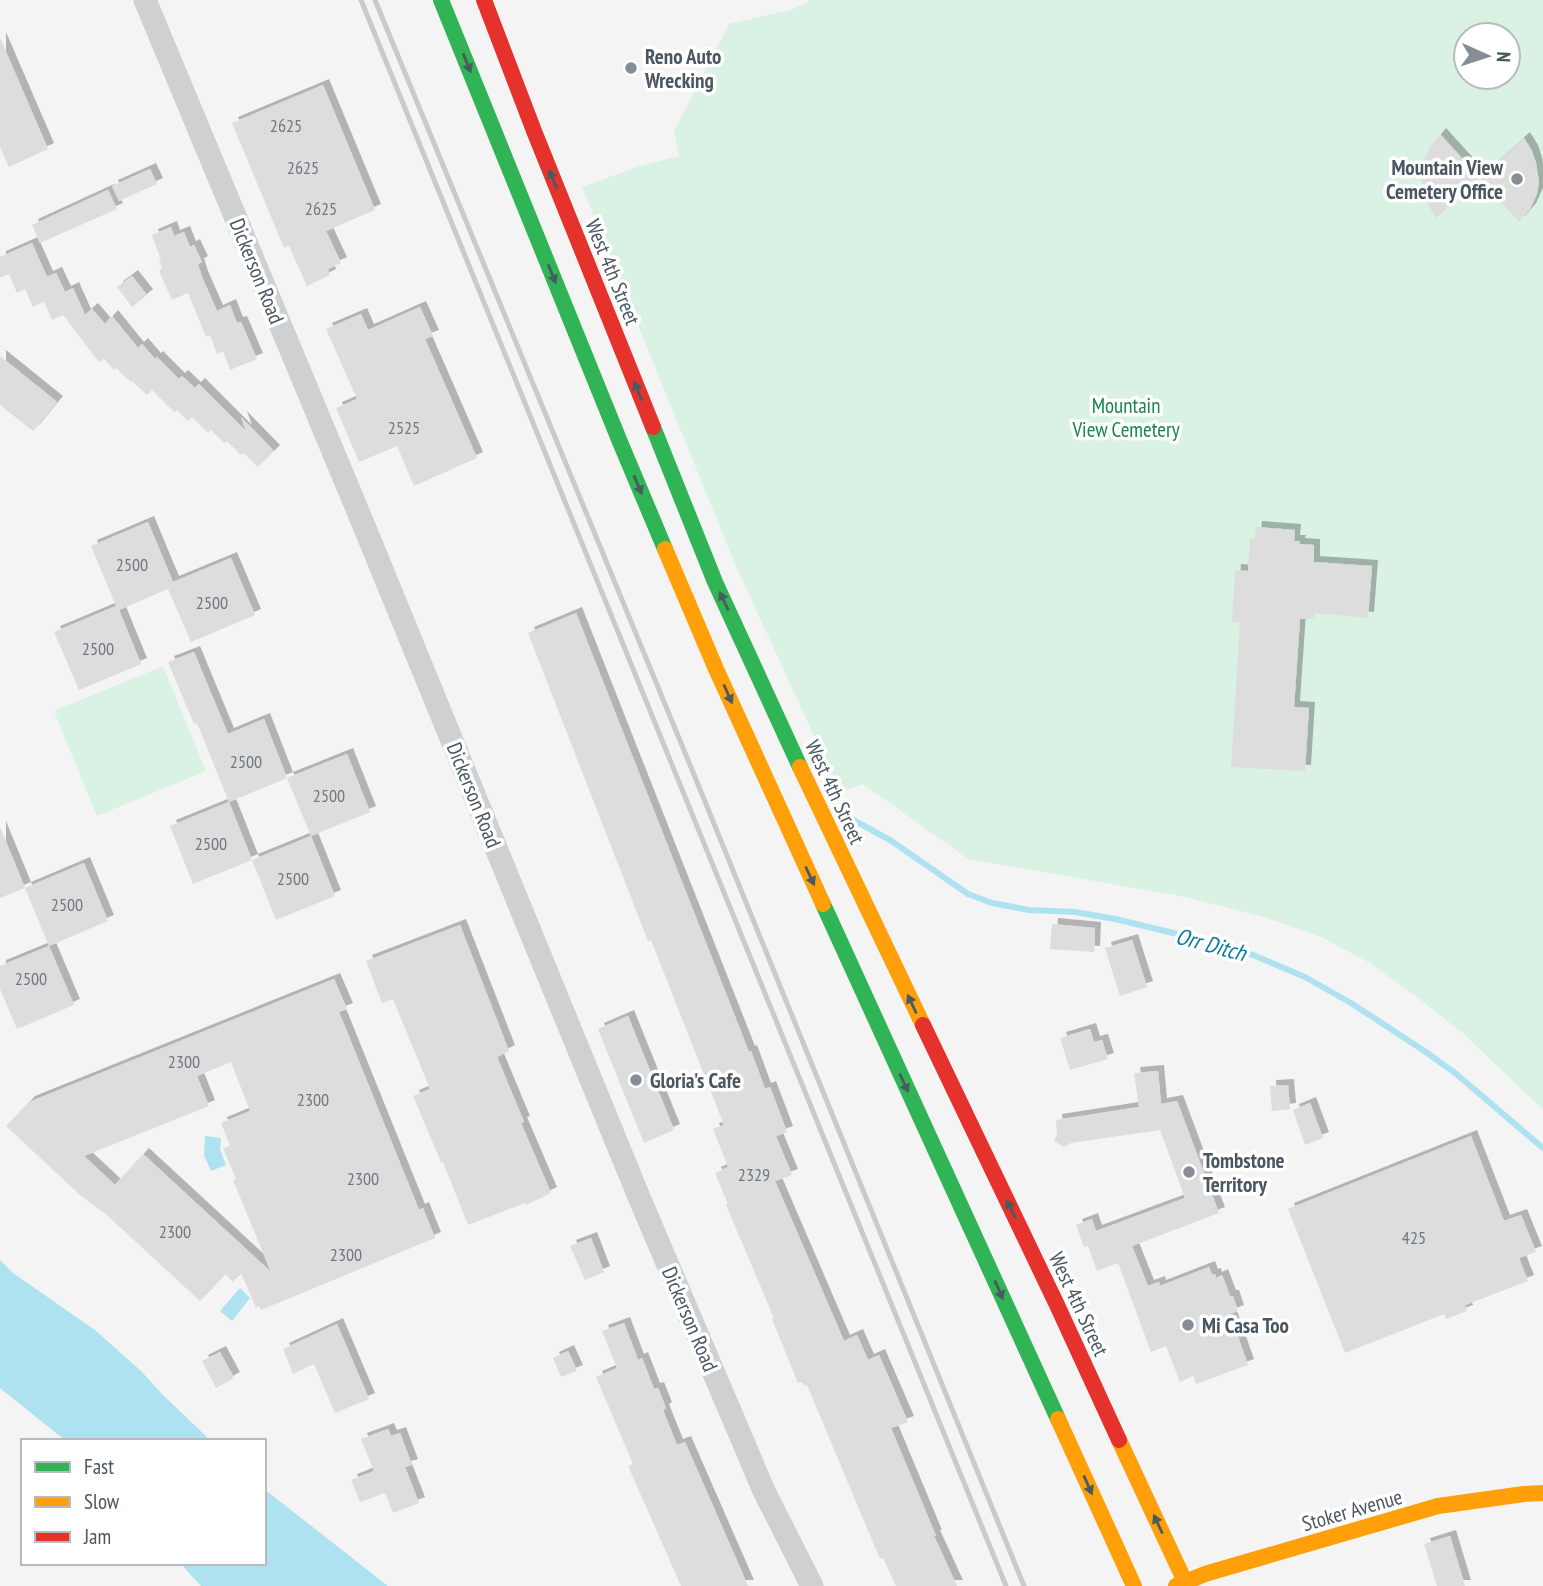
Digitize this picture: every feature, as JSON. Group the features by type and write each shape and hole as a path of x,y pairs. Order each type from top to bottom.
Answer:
{"main road":[{"path":"441,0 620,442 716,669 1134,1586"},
{"name":"West 4th Street","path":"484,0 715,582 814,797 1057,1305 1183,1585"},
{"name":"Stoker Avenue","path":"1183,1585 1205,1574 1438,1506 1543,1493"}],"street":[{"name":"Dickerson Road","path":"145,0 639,1198 764,1491 812,1586"}],"green space":[{"name":"Mountain View Cemetery","path":"810,0 1543,0 1543,1109 1465,1035 1413,994 1368,962 1321,937 1264,917 1186,897 968,859 863,784 837,793 816,740 735,564 582,187 643,165 679,156 674,131 729,24 791,10"},
{"path":"163,666 206,771 97,816 54,711"}],"water":[{"path":"205,1136 221,1138 220,1149 226,1165 211,1171 204,1155"},
{"path":"0,1260 13,1273 95,1330 141,1371 209,1439 64,1439 0,1388"},
{"path":"240,1288 250,1298 232,1321 220,1311"},
{"path":"266,1491 388,1586 201,1586 182,1565 266,1565"}],"building":[{"path":"0,38 48,149 9,167 0,147"},
{"path":"323,85 375,210 326,231 341,263 328,269 330,275 307,286 289,246 284,248 232,123"},
{"name":"Mountain View Cemetery Office","path":"1440,134 1480,178 1436,218 1428,205 1421,174 1423,161"},
{"name":"Mountain View Cemetery Office","path":"1524,138 1532,151 1539,182 1530,209 1519,222 1480,178"},
{"path":"150,169 157,184 119,201 112,186"},
{"path":"108,190 117,209 40,243 32,225"},
{"path":"171,227 174,236 184,232 190,247 194,245 202,262 198,264 202,277 217,311 230,305 237,323 241,322 257,359 230,370 223,351 217,354 210,335 206,337 188,293 172,300 159,271 162,268 161,260 152,235"},
{"path":"32,243 47,277 56,273 65,292 73,288 85,315 92,309 105,324 112,316 138,348 142,344 179,379 182,376 195,388 199,384 246,431 241,417 274,451 258,467 244,453 241,455 211,430 208,433 192,417 188,421 177,410 174,412 152,390 147,395 104,359 99,362 63,315 52,320 44,302 33,307 25,289 17,293 9,274 0,278 0,257"},
{"path":"132,276 147,295 132,307 117,287"},
{"path":"420,307 433,336 425,339 477,458 414,486 397,446 359,462 336,408 357,399 326,329 361,314 368,330"},
{"path":"0,356 57,402 33,431 0,405"},
{"path":"148,522 173,582 231,558 255,615 191,642 168,589 119,610 141,664 79,690 54,632 116,606 91,546"},
{"path":"1256,527 1295,530 1294,541 1314,545 1314,562 1372,566 1368,618 1315,613 1315,619 1300,619 1294,707 1309,708 1305,771 1231,767 1240,622 1232,622 1235,570 1248,571 1250,538 1255,538"},
{"path":"576,613 749,1052 751,1051 765,1089 770,1087 787,1132 776,1136 792,1175 775,1181 844,1341 857,1335 868,1360 879,1355 908,1422 891,1428 957,1586 896,1586 883,1558 880,1559 807,1385 798,1383 772,1319 774,1318 726,1205 728,1204 715,1173 728,1167 713,1129 724,1125 651,940 648,941 528,633"},
{"path":"194,652 228,734 264,719 287,778 229,802 197,723 194,724 168,662"},
{"path":"347,754 370,812 311,836 287,778"},
{"path":"229,802 252,860 193,884 170,826"},
{"path":"0,827 25,888 0,898"},
{"path":"311,836 335,896 276,920 252,860"},
{"path":"84,863 108,921 49,946 25,888"},
{"path":"1052,924 1095,928 1094,952 1050,949"},
{"path":"460,925 509,1051 497,1057 551,1193 526,1205 525,1203 468,1225 413,1096 430,1089 393,999 382,1003 366,961"},
{"path":"1132,940 1147,987 1120,996 1105,948"},
{"path":"49,946 74,1005 17,1029 0,989 0,966"},
{"path":"334,979 347,1009 339,1012 419,1210 423,1208 435,1238 261,1310 259,1306 256,1308 241,1273 233,1282 225,1274 200,1301 6,1126 29,1102","holes":["231,1062 250,1111 221,1123 230,1146 223,1148 236,1179 233,1180 271,1272 143,1154 115,1185 84,1156 209,1106 197,1076"]},
{"name":"Gloria's Cafe","path":"628,1016 674,1130 644,1143 598,1029"},
{"path":"1090,1029 1094,1042 1102,1040 1108,1059 1070,1070 1060,1038"},
{"path":"1158,1071 1161,1104 1177,1101 1219,1213 1132,1246 1148,1286 1159,1282 1160,1286 1209,1267 1216,1278 1222,1275 1238,1311 1230,1314 1248,1365 1196,1384 1193,1376 1180,1382 1166,1346 1151,1352 1118,1263 1097,1271 1088,1246 1084,1247 1076,1225 1092,1219 1096,1231 1185,1198 1160,1130 1071,1143 1064,1147 1054,1141 1057,1133 1056,1120 1139,1107 1134,1073"},
{"path":"1288,1085 1290,1109 1272,1111 1270,1086"},
{"path":"1310,1103 1323,1138 1305,1145 1293,1110"},
{"path":"1471,1136 1504,1221 1521,1215 1536,1252 1519,1258 1528,1281 1465,1305 1467,1311 1446,1319 1444,1314 1345,1353 1288,1209"},
{"path":"591,1238 604,1272 585,1280 570,1246"},
{"path":"624,1323 638,1360 642,1358 654,1389 658,1388 666,1408 663,1410 677,1445 685,1442 748,1586 681,1586 628,1466 633,1464 596,1377 617,1368 602,1331"},
{"path":"337,1324 369,1399 335,1413 314,1364 293,1374 283,1349"},
{"path":"568,1351 577,1371 561,1377 553,1358"},
{"path":"220,1352 234,1378 216,1388 202,1361"},
{"path":"388,1429 391,1436 400,1433 412,1465 405,1467 419,1503 393,1513 385,1493 360,1502 351,1480 374,1471 361,1439"},
{"path":"1450,1536 1465,1586 1437,1586 1424,1544"}],"waterway":[{"name":"Orr Ditch","path":"846,816 890,840 968,894 992,903 1029,910 1075,912 1115,919 1253,955 1305,977 1423,1050 1455,1073 1543,1148"}],"railway":[{"path":"361,0 1006,1586"},
{"path":"375,0 1024,1586"}],"traffic: fast":[{"path":"441,0 665,549"},
{"path":"653,427 715,582 800,767"},
{"path":"823,904 1058,1419"}],"traffic: slow":[{"path":"665,549 716,669 823,904"},
{"path":"800,767 923,1025"},
{"path":"1058,1419 1134,1586"},
{"path":"1119,1440 1187,1586"},
{"path":"1176,1586 1205,1574 1438,1506 1543,1493"}],"traffic: jam":[{"path":"484,0 653,427"},
{"path":"923,1025 1119,1440"}],"place":[{"name":"Reno Auto Wrecking","path":"631,68"},
{"name":"Mountain View Cemetery Office","path":"1517,179"},
{"name":"Gloria's Cafe","path":"636,1080"},
{"name":"Tombstone Territory","path":"1189,1172"},
{"name":"Mi Casa Too","path":"1188,1325"}]}
